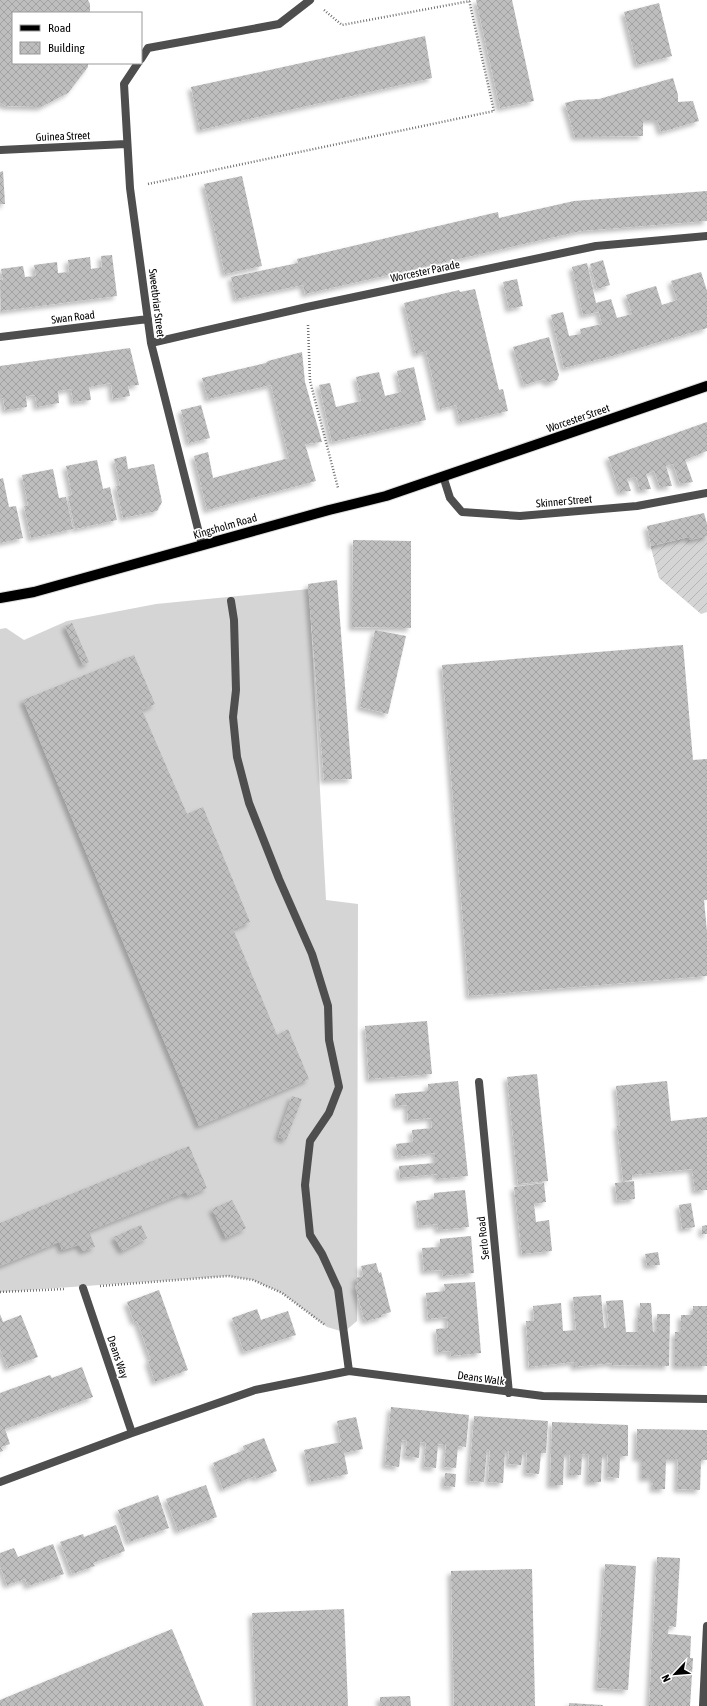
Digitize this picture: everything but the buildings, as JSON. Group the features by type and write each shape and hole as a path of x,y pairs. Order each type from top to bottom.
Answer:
{"main road":[{"name":"Worcester Street","path":"456,472 707,386"},
{"name":"Kingsholm Road","path":"0,598 34,592 343,506 386,496 456,472"}],"street":[{"path":"142,57 148,48 279,24 310,0"},
{"name":"Sweetbriar Street","path":"137,64 124,84 126,144 130,188 151,343 202,545"},
{"name":"Guinea Street","path":"0,150 126,144"},
{"name":"Worcester Parade","path":"151,343 307,307 596,246 707,236"},
{"name":"Swan Road","path":"0,337 148,319"},
{"name":"Skinner Street","path":"443,476 450,498 462,512 528,515 637,506 707,493"},
{"path":"231,601 234,620 236,690 233,717 237,757 249,804 279,879 312,954 328,1006 328,1040 339,1087 329,1113 310,1141 305,1185 310,1235 322,1254 338,1289 349,1371"},
{"name":"Serlo Road","path":"479,1082 509,1393"},
{"name":"Deans Way","path":"83,1288 132,1433"},
{"name":"Deans Walk","path":"132,1433 255,1390 349,1371 509,1393 543,1396 707,1399"},
{"path":"0,1482 132,1433"},
{"path":"703,1706 707,1626"}],"path":[{"path":"130,188 494,111 469,0 342,25 319,5"},
{"path":"307,307 310,381 343,506"},
{"path":"0,1292 83,1288 228,1276 253,1280 282,1293 327,1327 344,1332"}],"shaded area":[{"path":"707,536 707,612 701,614 659,578 651,546 689,537"},
{"path":"309,589 326,900 358,904 357,1321 344,1332 327,1327 282,1293 253,1280 228,1276 0,1292 0,629 6,628 24,640 67,621 156,604"}]}
